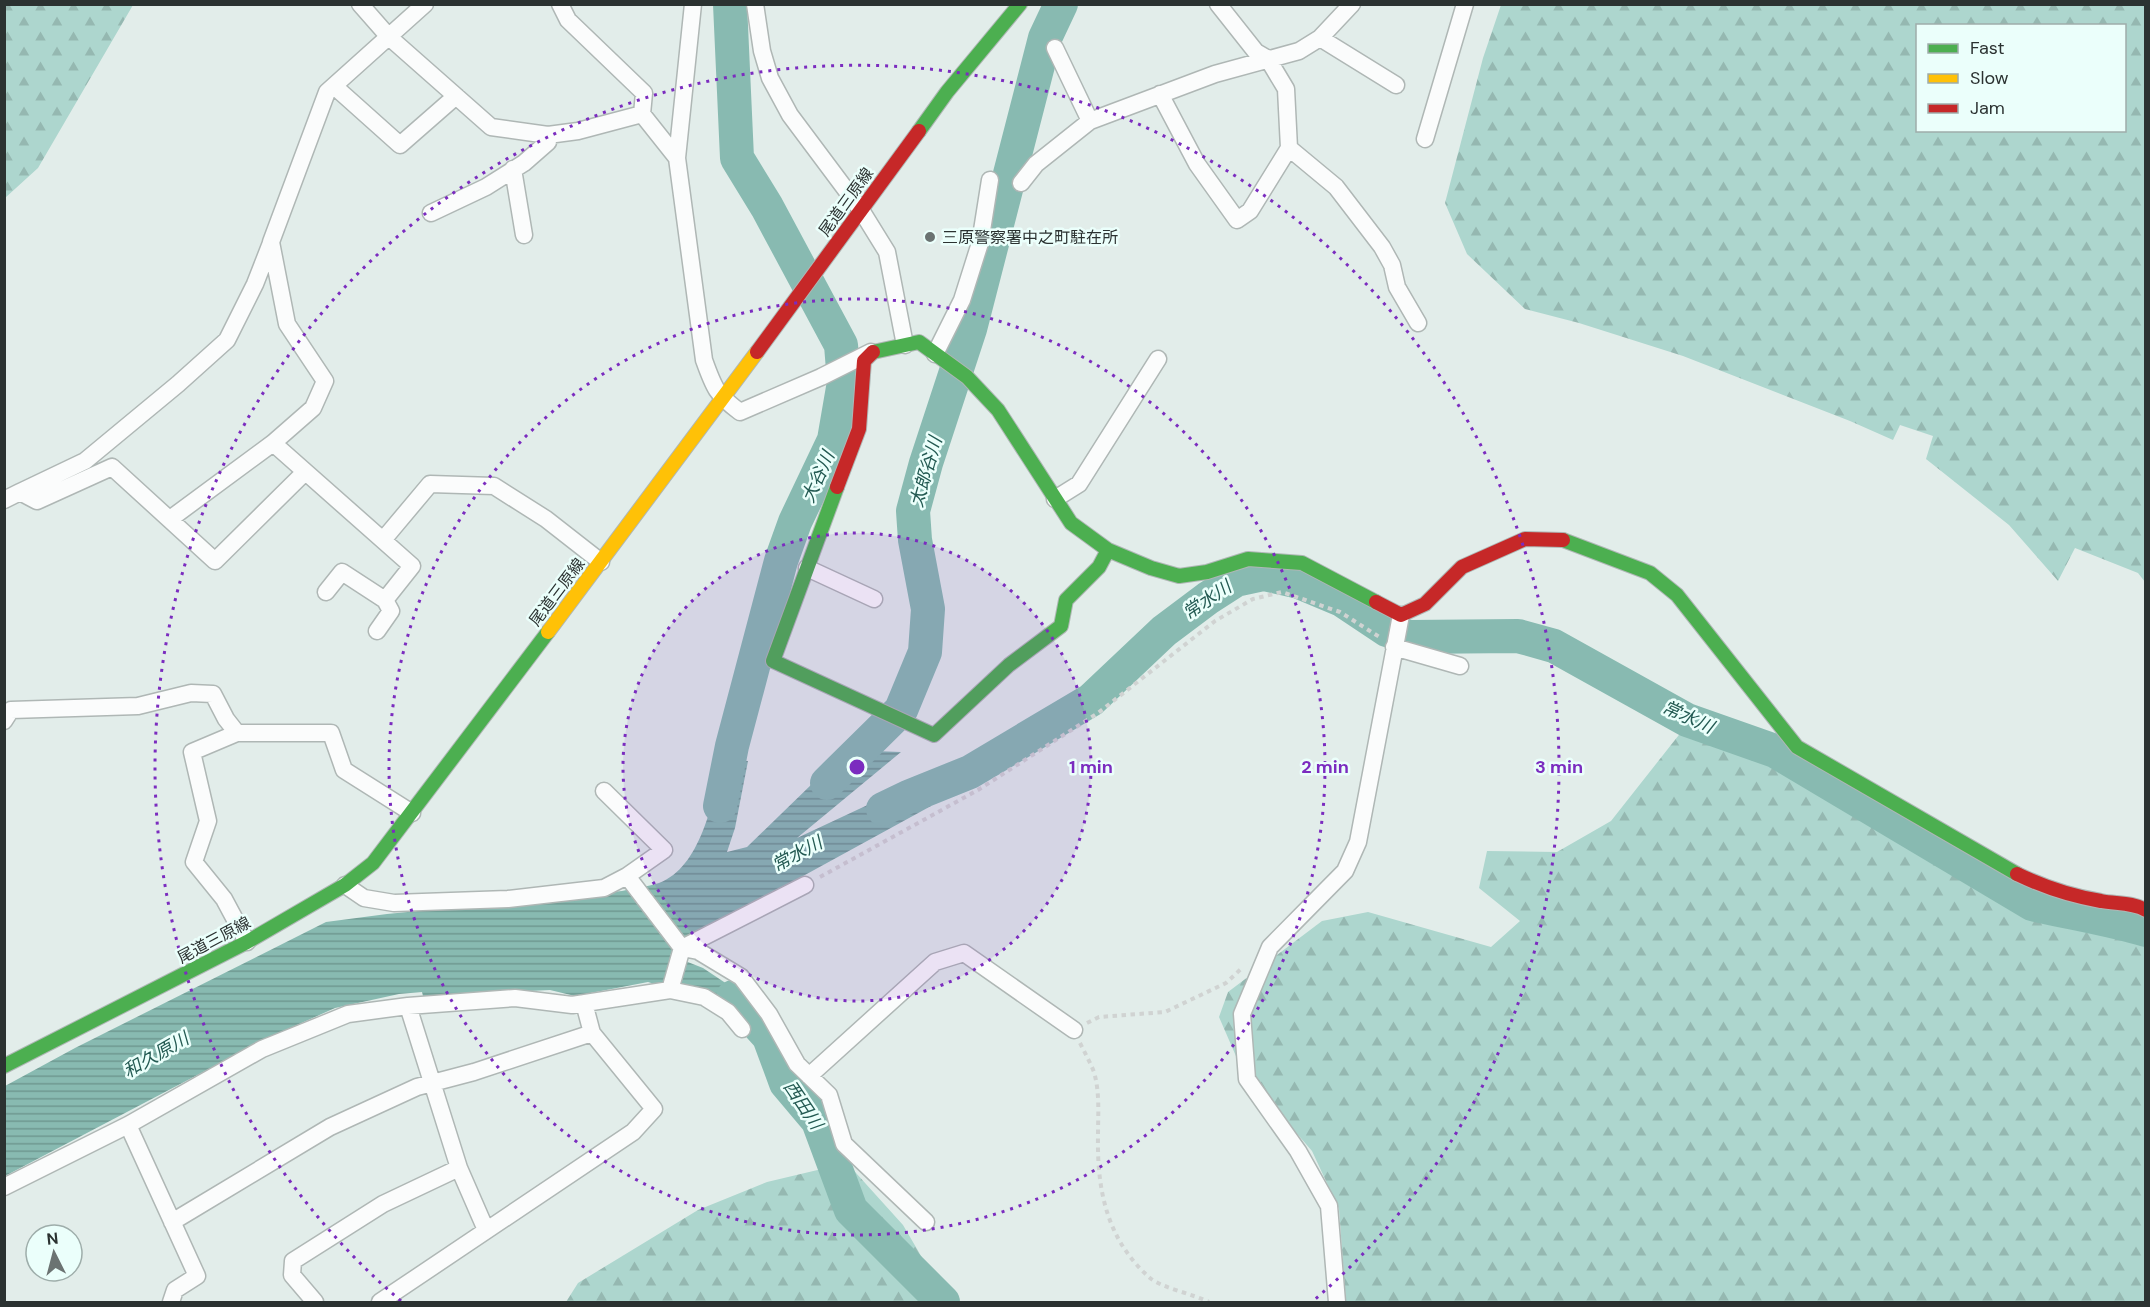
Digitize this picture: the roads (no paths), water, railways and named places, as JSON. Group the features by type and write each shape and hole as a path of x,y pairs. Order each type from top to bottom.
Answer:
{"street":[{"path":"360,4 388,37 491,127 548,135 578,131 642,114"},
{"path":"4,500 84,461 178,384 227,340 255,284 327,92 425,4"},
{"path":"560,4 568,20 644,93 642,114 677,158"},
{"path":"693,4 677,158 704,360 714,388 723,399 740,412 821,377 871,352 919,342 967,377 998,410 1071,523 1108,550 1151,568 1179,576 1207,572 1248,559 1302,563 1401,615"},
{"path":"755,4 762,51 770,78 790,115 861,210 887,252 905,345"},
{"name":"尾道三原線","path":"4,1066 247,942 345,885 373,863 723,399 947,92 1020,4"},
{"path":"1160,94 1197,164 1237,220 1250,212 1289,148 1286,88 1268,59 1256,52 1218,4"},
{"path":"1021,183 1036,164 1090,121 1215,74 1299,51 1320,38 1352,4"},
{"path":"1425,140 1465,4"},
{"path":"1320,38 1396,85"},
{"path":"1055,48 1090,121"},
{"path":"334,86 400,145 456,96"},
{"path":"431,213 486,187 513,170 548,142 548,135"},
{"path":"1289,148 1336,187 1382,247 1392,265 1397,287 1418,323"},
{"path":"513,170 524,235"},
{"path":"940,358 980,243 990,180"},
{"path":"170,519 273,443 313,408 325,381 287,324 271,242"},
{"path":"871,352 864,361 859,429 772,661 934,735 1009,665 1061,626 1066,600 1099,567 1108,550"},
{"path":"1055,499 1079,484 1158,360"},
{"path":"273,443 412,566 385,600"},
{"path":"20,492 37,501 112,467 215,561 305,472"},
{"path":"383,540 430,484 494,486 546,519 601,562"},
{"path":"1401,615 1425,604 1462,567 1526,539 1561,539 1650,573 1677,595 1797,747 2014,873 2039,885 2101,901 2137,905 2145,910"},
{"path":"807,568 874,599"},
{"path":"326,592 342,572 385,600 391,611 377,632"},
{"path":"1337,1302 1329,1206 1298,1151 1247,1079 1242,1014 1270,947 1345,871 1358,842 1401,615"},
{"path":"1394,647 1460,666"},
{"path":"4,721 11,710 138,706 191,693 213,694 226,719 237,733"},
{"path":"247,942 224,899 194,862 208,821 192,752 237,733 331,733 344,770 412,813"},
{"path":"345,885 364,898 394,903 508,899 604,888 627,876 664,850 604,791"},
{"path":"627,876 682,948 698,951 741,977 769,1014 796,1064 829,1095 844,1144 926,1222"},
{"path":"670,990 682,948 805,885"},
{"path":"809,1076 935,962 964,953 1074,1030"},
{"path":"4,1187 128,1125 262,1049 348,1014 408,1006 515,998 572,1005 670,990 704,997 728,1012 742,1029"},
{"path":"380,1302 633,1131 654,1109 592,1033 584,1003"},
{"path":"408,1006 459,1168 486,1230"},
{"path":"172,1222 330,1127 417,1087 474,1072 592,1033"},
{"path":"128,1125 197,1276 176,1290 171,1302"},
{"path":"315,1302 292,1275 293,1261 383,1204 459,1168"}],"water":[{"name":"和久原川","path":"847,750 901,752 797,838 921,780 931,806 712,926 670,955 703,968 742,994 772,1033 752,1032 729,1008 648,982 575,996 550,990 423,996 422,992 399,994 335,1008 268,1038 5,1176 5,1086 75,1048 326,922 622,891 659,883 674,875 686,863 695,848 709,812 724,760 748,761 735,828 727,852 747,847"}],"waterway":[{"name":"大谷川","path":"720,806 732,746 781,561 795,522 834,440 844,382 841,345 767,207 737,158 730,4"},
{"name":"太郎谷川","path":"827,783 901,710 925,652 928,609 915,540 913,511 926,463 970,329 1045,38 1061,4"},
{"name":"常水川","path":"883,809 970,772 1091,700 1164,631 1208,598 1236,580 1264,574 1299,582 1342,600 1387,630 1409,637 1518,636 1554,646 1687,720 1775,751 2032,904 2146,930"},
{"name":"西田川","path":"733,997 769,1037 786,1083 818,1121 851,1210 943,1302"}],"place":[{"name":"三原警察署中之町駐在所","path":"930,237"}]}
